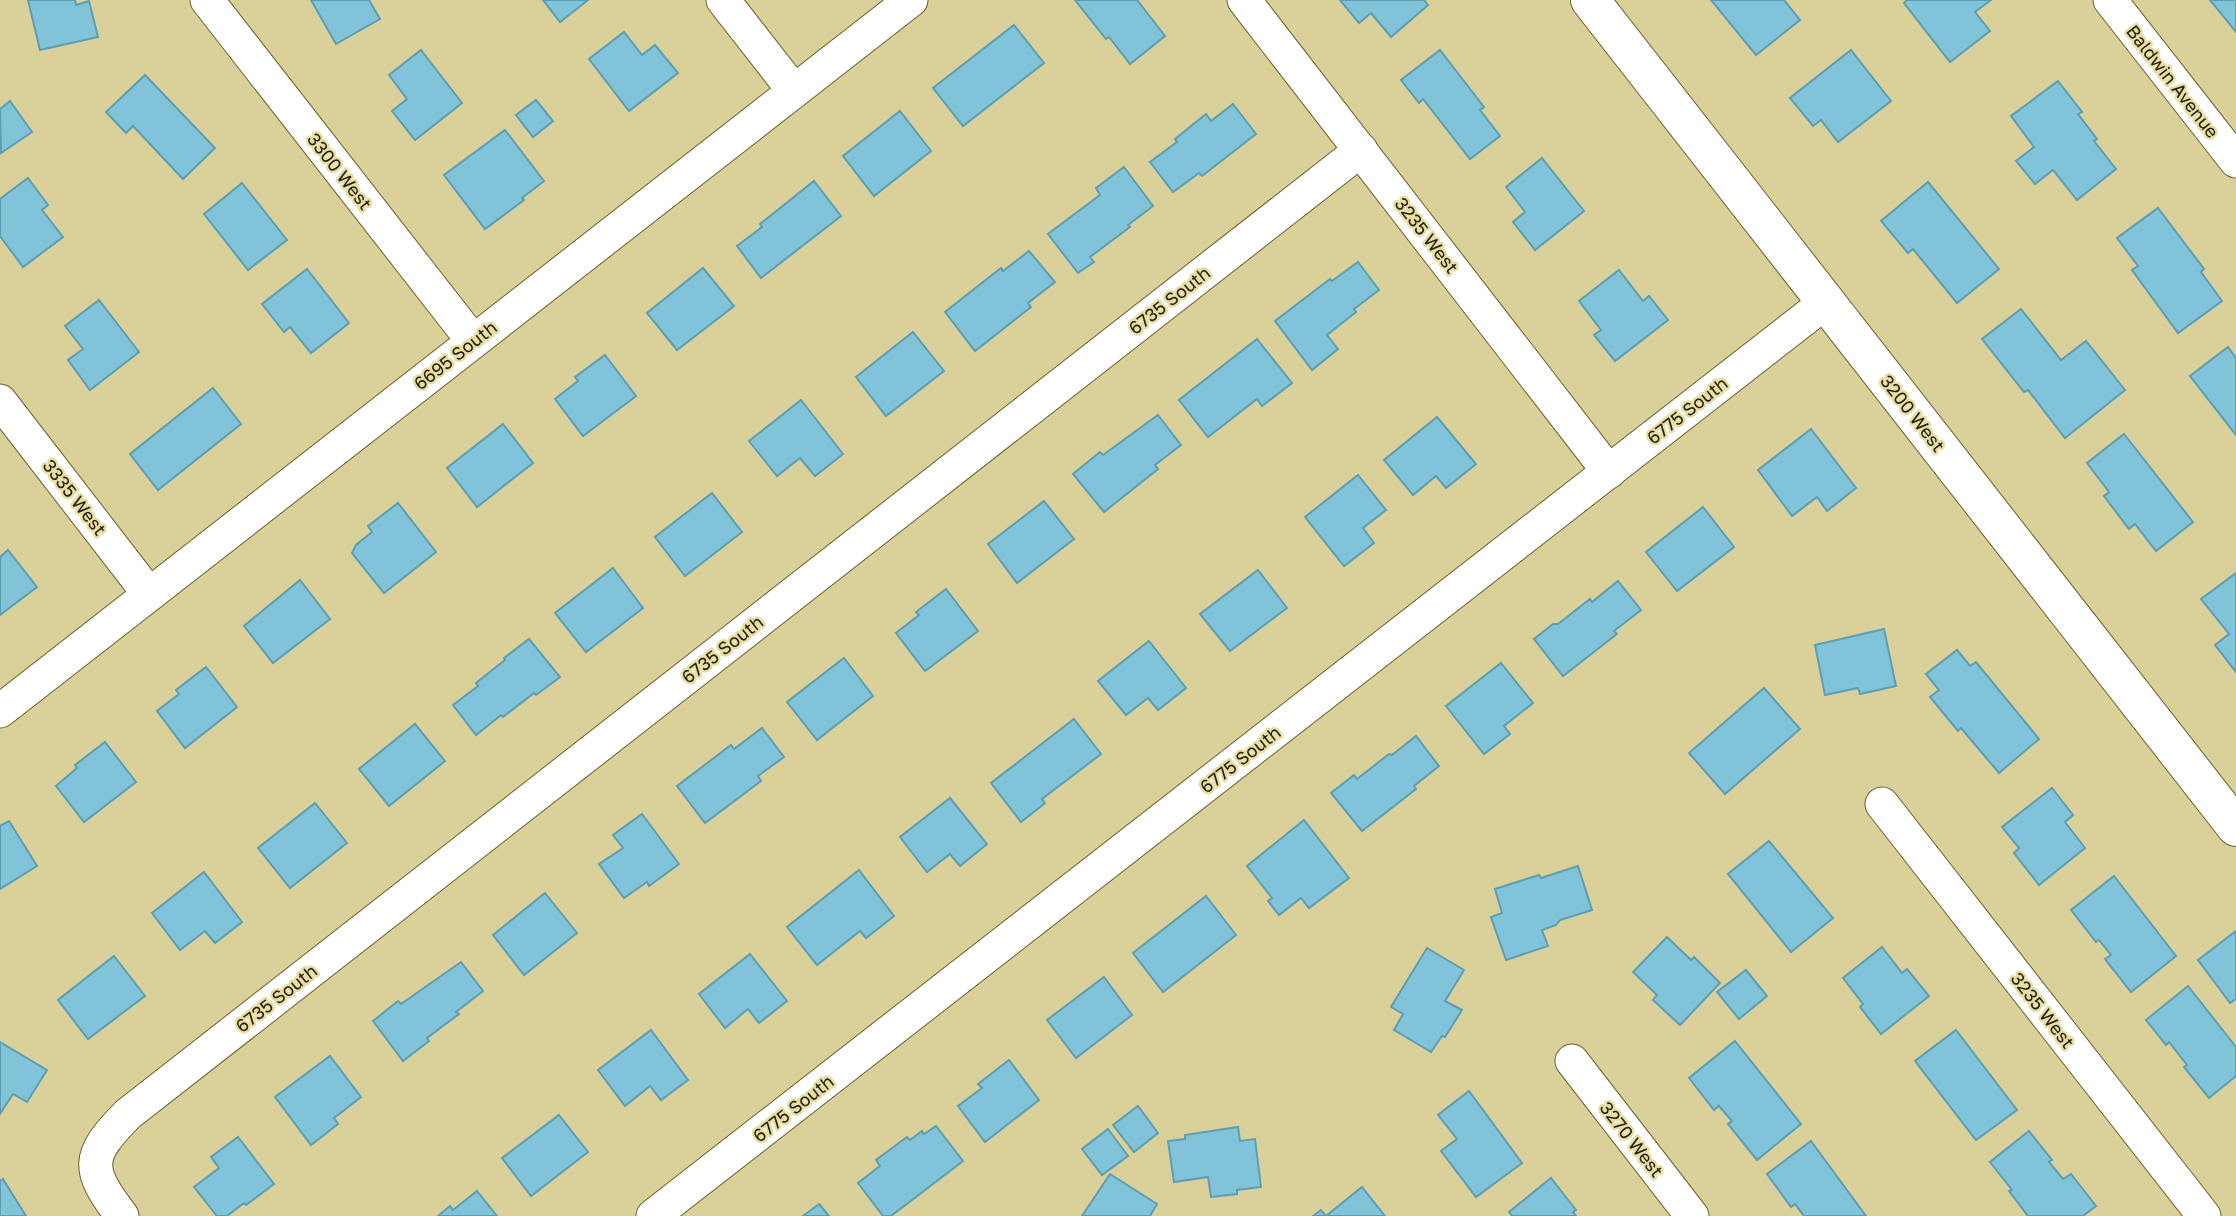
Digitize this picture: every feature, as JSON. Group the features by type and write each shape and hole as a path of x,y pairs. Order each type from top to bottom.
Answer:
{"street":[{"name":"3300 West","path":"207,0 472,341"},
{"path":"723,0 794,91"},
{"name":"6695 South","path":"0,711 911,0"},
{"name":"3235 West","path":"1244,0 1609,472"},
{"name":"3200 West","path":"1590,0 2236,827"},
{"name":"Baldwin Avenue","path":"2110,0 2236,161"},
{"name":"6735 South","path":"122,1216 98,1178 94,1158 107,1135 128,1114 1361,150"},
{"name":"6775 South","path":"653,1216 1826,302"},
{"name":"3335 West","path":"0,401 149,594"},
{"name":"3235 West","path":"1882,804 2204,1216"},
{"name":"3270 West","path":"1572,1061 1692,1216"}],"building":[{"path":"28,0 75,0 76,5 89,1 98,37 40,50"},
{"path":"311,0 369,0 380,19 336,44"},
{"path":"543,0 588,0 560,22"},
{"path":"1075,0 1137,0 1165,36 1130,64"},
{"path":"1340,0 1424,0 1428,5 1391,37 1371,13 1359,23"},
{"path":"1711,0 1784,0 1800,20 1756,55"},
{"path":"1907,0 1991,0 1975,12 1990,31 1950,62 1904,3"},
{"path":"2210,0 2236,0 2236,32"},
{"path":"1014,25 1044,63 963,126 933,88"},
{"path":"624,32 642,55 655,45 678,73 629,111 589,59"},
{"path":"421,50 462,103 415,140 392,111 407,99 389,75"},
{"path":"1440,50 1484,107 1480,110 1500,136 1470,159 1423,99 1419,103 1401,80"},
{"path":"1851,50 1891,101 1838,142 1821,120 1813,126 1790,98"},
{"path":"145,75 215,148 183,179 133,126 126,133 106,112"},
{"path":"2058,81 2082,112 2078,114 2097,139 2094,141 2116,169 2077,200 2053,170 2035,184 2016,161 2034,147 2011,116"},
{"path":"536,100 553,121 533,137 516,115"},
{"path":"10,101 32,132 1,153 0,109"},
{"path":"1233,104 1256,134 1202,176 1199,173 1173,192 1150,162 1177,142 1175,139 1206,114 1211,121"},
{"path":"900,111 931,151 874,196 843,156"},
{"path":"505,130 544,181 522,198 524,200 485,229 444,175"},
{"path":"1542,158 1584,211 1535,250 1513,222 1525,212 1506,187"},
{"path":"1124,167 1153,206 1090,257 1094,262 1078,273 1048,234 1100,195 1096,188"},
{"path":"28,178 48,205 42,210 63,237 23,267 0,236 0,199"},
{"path":"814,181 841,216 761,278 737,246"},
{"path":"1928,182 1999,269 1957,303 1913,249 1908,253 1881,221"},
{"path":"242,183 287,240 248,270 204,214"},
{"path":"2158,208 2204,269 2201,272 2222,301 2178,333 2132,270 2138,266 2117,238"},
{"path":"1029,251 1055,282 1028,303 1031,307 975,351 945,312 1001,268 1003,271"},
{"path":"1358,262 1379,290 1327,335 1338,349 1312,370 1275,321 1330,279 1332,281"},
{"path":"703,268 734,306 677,350 647,313"},
{"path":"307,269 349,323 311,353 290,327 284,332 262,304"},
{"path":"1619,270 1643,301 1649,296 1668,320 1615,361 1594,335 1601,330 1579,301"},
{"path":"99,300 139,352 90,390 68,360 83,349 65,326"},
{"path":"2021,309 2061,360 2086,341 2125,390 2065,438 2028,390 2024,392 1982,339"},
{"path":"913,332 944,371 886,416 856,377"},
{"path":"1257,339 1292,383 1262,406 1257,399 1208,437 1179,400"},
{"path":"2228,347 2236,358 2236,435 2190,376"},
{"path":"605,355 636,396 583,436 555,399 578,381 575,377"},
{"path":"213,388 241,424 158,490 130,454"},
{"path":"801,400 843,454 815,476 800,458 777,476 749,441"},
{"path":"1158,415 1181,445 1155,465 1158,469 1104,512 1073,474 1100,452 1103,455"},
{"path":"1437,417 1476,464 1446,488 1436,476 1413,495 1384,460"},
{"path":"503,424 533,463 477,507 447,468"},
{"path":"1811,429 1856,488 1827,511 1817,497 1792,516 1758,470"},
{"path":"2124,434 2193,522 2156,551 2135,524 2129,529 2104,496 2109,492 2087,463"},
{"path":"1358,475 1386,510 1363,528 1374,543 1344,566 1305,517"},
{"path":"712,493 742,532 685,576 655,537"},
{"path":"1044,501 1074,539 1017,583 988,544"},
{"path":"398,503 436,552 384,593 352,553 356,545 372,532 368,526"},
{"path":"1703,507 1734,547 1677,591 1646,552"},
{"path":"8,550 37,587 0,615 0,557"},
{"path":"613,568 643,608 586,652 555,613"},
{"path":"1258,570 1287,608 1230,651 1200,614"},
{"path":"2236,573 2236,672 2215,645 2229,634 2201,599"},
{"path":"300,580 330,619 273,663 244,626"},
{"path":"1618,581 1641,610 1614,631 1617,634 1563,676 1534,639 1590,599 1592,602"},
{"path":"946,589 978,631 925,671 896,633 919,615 916,612"},
{"path":"1884,629 1896,686 1860,694 1858,688 1825,695 1815,645"},
{"path":"529,639 560,677 503,717 501,715 476,735 453,705"},
{"path":"1149,641 1186,688 1158,710 1148,698 1126,715 1098,681"},
{"path":"1957,650 1970,666 1976,662 2039,739 1999,773 1961,728 1958,731 1930,697 1939,690 1926,674"},
{"path":"844,658 873,696 817,740 787,702"},
{"path":"1501,663 1533,703 1504,726 1510,734 1484,754 1446,706"},
{"path":"206,667 237,707 185,748 157,711 179,694 176,690"},
{"path":"1764,688 1800,729 1725,794 1689,753"},
{"path":"1074,719 1101,754 1042,799 1045,803 1021,822 991,783"},
{"path":"415,724 445,761 389,806 359,769"},
{"path":"762,728 784,757 758,776 761,781 705,823 677,786 731,745 734,749"},
{"path":"1416,736 1439,766 1414,786 1416,789 1362,831 1331,793 1354,775 1357,779"},
{"path":"105,742 136,782 84,822 56,786 77,768 75,765"},
{"path":"2052,788 2073,815 2065,822 2085,848 2039,885 2014,853 2019,848 2002,827"},
{"path":"950,798 987,844 960,866 950,854 927,872 900,837"},
{"path":"315,803 347,843 290,888 258,848"},
{"path":"642,814 679,864 649,886 647,882 624,898 599,864 623,848 613,835"},
{"path":"1304,820 1349,878 1309,908 1301,898 1279,915 1268,901 1272,898 1247,866"},
{"path":"9,821 37,866 0,889 0,826"},
{"path":"1769,841 1833,918 1791,952 1728,874"},
{"path":"1578,866 1592,910 1560,920 1556,925 1542,930 1548,946 1506,960 1491,917 1502,913 1495,889"},
{"path":"859,870 894,916 866,938 860,931 817,965 787,927"},
{"path":"204,872 242,922 215,943 205,931 180,950 152,913"},
{"path":"2114,876 2176,956 2131,992 2105,959 2111,955 2099,940 2096,942 2071,910"},
{"path":"545,893 577,933 524,975 493,935"},
{"path":"1206,896 1236,935 1163,992 1133,953"},
{"path":"2236,931 2236,999 2230,1003 2198,960"},
{"path":"1667,937 1691,960 1694,957 1720,983 1680,1025 1653,1000 1657,995 1633,972"},
{"path":"1882,947 1902,973 1907,969 1929,996 1881,1034 1860,1007 1863,1004 1843,978"},
{"path":"1427,948 1464,970 1445,1001 1462,1010 1445,1037 1442,1036 1431,1052 1394,1030 1403,1014 1391,1007"},
{"path":"750,954 787,1001 759,1023 748,1009 725,1028 699,994"},
{"path":"114,956 145,996 88,1039 58,1000"},
{"path":"461,962 483,991 403,1061 373,1021 398,1001 401,1004"},
{"path":"1746,970 1767,996 1739,1019 1717,992"},
{"path":"1104,977 1132,1015 1076,1058 1047,1020"},
{"path":"2188,986 2236,1047 2236,1076 2209,1098 2184,1067 2187,1065 2169,1042 2166,1045 2146,1020"},
{"path":"651,1030 688,1080 661,1100 650,1086 625,1106 598,1070"},
{"path":"1956,1030 2017,1110 1976,1140 1915,1061"},
{"path":"1735,1041 1801,1124 1757,1160 1728,1124 1732,1121 1719,1106 1714,1110 1689,1078"},
{"path":"0,1042 47,1070 27,1102 13,1094 0,1114"},
{"path":"330,1056 361,1097 334,1118 338,1124 311,1145 275,1097"},
{"path":"1009,1060 1039,1100 985,1142 958,1106 982,1088 978,1084"},
{"path":"1469,1091 1522,1163 1476,1197 1441,1151 1457,1139 1438,1115"},
{"path":"1138,1106 1158,1133 1134,1152 1113,1125"},
{"path":"559,1115 588,1152 531,1196 502,1158"},
{"path":"936,1126 963,1161 891,1216 883,1216 858,1183 880,1166 876,1160 907,1137 910,1140 922,1131 924,1134"},
{"path":"1238,1127 1240,1141 1255,1139 1261,1187 1237,1190 1237,1194 1211,1197 1208,1177 1174,1182 1168,1141 1185,1139 1185,1135"},
{"path":"1108,1129 1128,1156 1102,1175 1082,1149"},
{"path":"2029,1131 2063,1179 2071,1174 2096,1206 2083,1216 2028,1216 1990,1162"},
{"path":"238,1137 274,1184 227,1216 217,1216 194,1187 219,1168 211,1157"},
{"path":"1811,1141 1866,1216 1804,1216 1795,1204 1791,1207 1767,1174"},
{"path":"1110,1174 1157,1204 1150,1216 1082,1216"},
{"path":"1551,1178 1576,1210 1573,1212 1576,1216 1512,1216 1509,1212"},
{"path":"3,1179 26,1216 0,1216 0,1181"},
{"path":"1362,1187 1385,1216 1326,1216"},
{"path":"477,1191 497,1216 438,1216 450,1206 453,1210"},
{"path":"819,1204 829,1216 803,1216"},
{"path":"1321,1210 1326,1216 1313,1216"}]}
